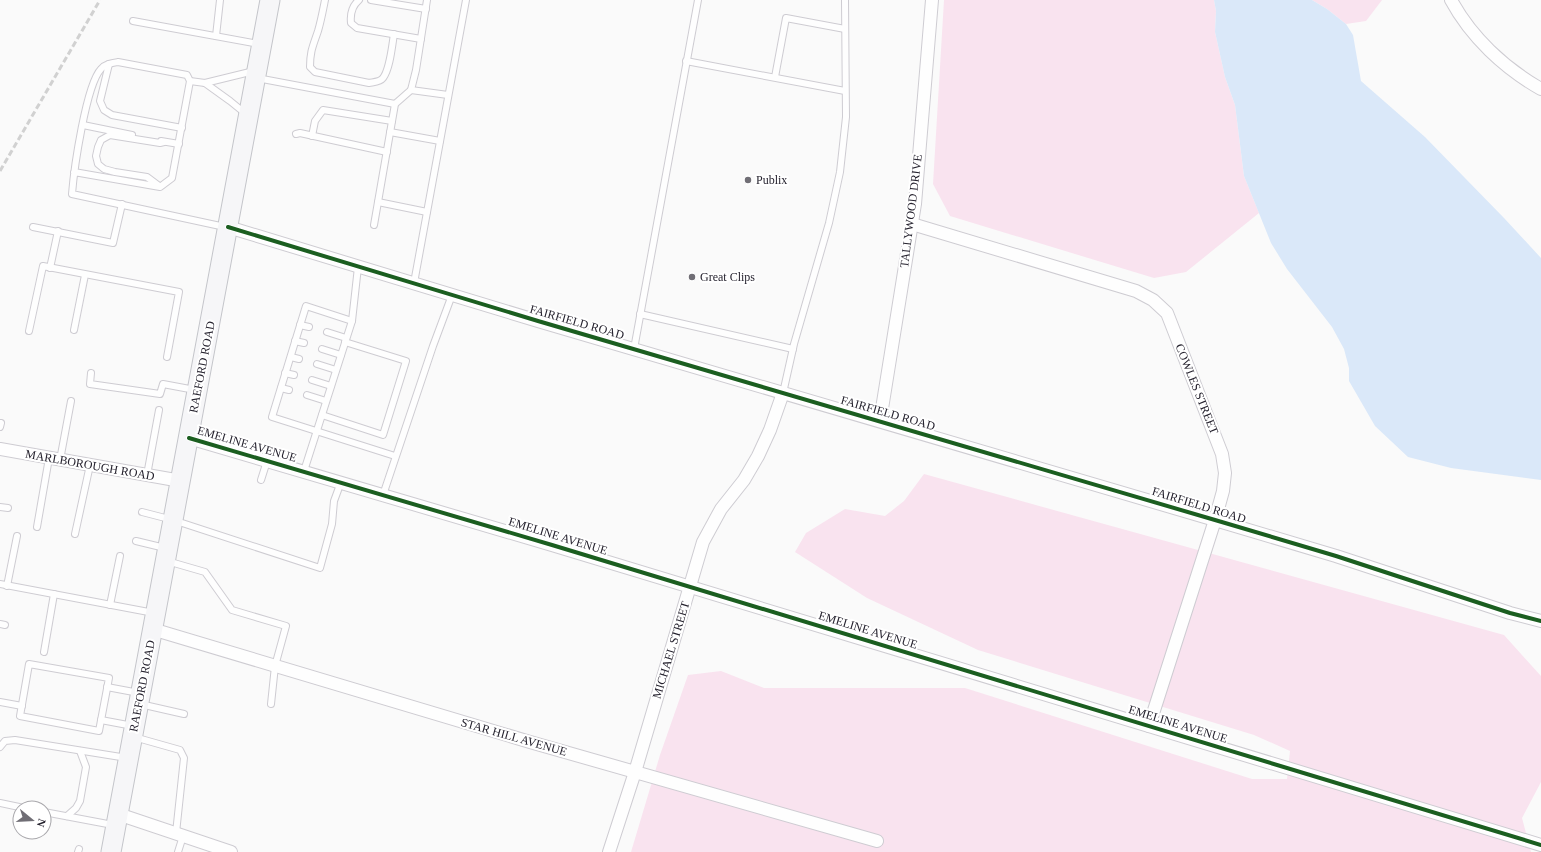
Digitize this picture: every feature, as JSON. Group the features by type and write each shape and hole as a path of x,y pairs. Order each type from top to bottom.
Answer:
{"main road":[{"name":"RAEFORD ROAD","path":"111,852 270,0"}],"street":[{"name":"TALLYWOOD DRIVE","path":"880,421 915,204 932,0"},
{"path":"1451,0 1468,26 1486,47 1506,66 1541,89"},
{"name":"COWLES STREET","path":"912,224 1136,291 1153,300 1167,313 1222,454 1225,472 1224,491 1149,726"},
{"name":"FAIRFIELD ROAD","path":"228,228 1336,556 1510,613 1541,621"},
{"name":"MICHAEL STREET","path":"609,852 635,772 703,542 721,509 744,480 758,456 770,430 783,393"},
{"name":"EMELINE AVENUE","path":"189,438 690,587 1541,845"},
{"name":"MARLBOROUGH ROAD","path":"0,449 181,481"},
{"name":"STAR HILL AVENUE","path":"154,621 275,666 876,841"},
{"path":"117,820 180,835 217,850 231,852"}],"lane":[{"path":"216,36 220,0"},
{"path":"325,0 310,58 310,68 316,72 369,83 377,82 383,78 388,68 394,34"},
{"path":"358,0 350,14 351,22 357,28 421,39"},
{"path":"371,0 426,9"},
{"path":"374,224 395,104 411,90 427,0"},
{"path":"414,283 466,0"},
{"path":"634,349 698,0"},
{"path":"783,393 792,349 829,223 840,172 846,117 844,0"},
{"path":"775,78 786,18 845,29"},
{"path":"133,21 262,44"},
{"path":"686,60 846,91"},
{"path":"74,172 160,187 172,178 190,81 187,75 118,62 109,64 101,69 89,93 74,172 72,194 228,228"},
{"path":"109,64 100,101 104,110 112,116 182,128"},
{"path":"190,81 205,83 256,74 395,104"},
{"path":"205,83 249,117"},
{"path":"411,90 448,95"},
{"path":"312,136 315,121 323,110 392,121"},
{"path":"83,125 179,144"},
{"path":"390,132 440,141"},
{"path":"296,134 300,133 387,152"},
{"path":"160,187 147,177 104,169 98,164 96,156 101,140 110,135 160,143 164,142"},
{"path":"378,202 427,212"},
{"path":"33,226 114,243 122,204"},
{"path":"50,268 58,231"},
{"path":"29,331 43,266 179,292 167,358"},
{"path":"304,471 352,320 358,267"},
{"path":"74,330 85,274"},
{"path":"382,495 452,295"},
{"path":"352,320 306,306 272,417 395,456"},
{"path":"640,314 792,349"},
{"path":"300,325 309,327"},
{"path":"322,415 383,435 406,361 327,332"},
{"path":"295,341 304,343"},
{"path":"322,349 341,355"},
{"path":"291,357 299,359"},
{"path":"317,364 336,370"},
{"path":"91,373 90,384 160,394 163,384 198,390"},
{"path":"286,373 294,375"},
{"path":"312,380 331,386"},
{"path":"281,388 289,390"},
{"path":"307,395 326,401"},
{"path":"37,527 71,401"},
{"path":"147,475 159,410"},
{"path":"261,480 267,461"},
{"path":"75,534 90,465"},
{"path":"142,512 173,520 320,568 332,524 334,501 340,482"},
{"path":"0,507 8,508"},
{"path":"7,586 17,536"},
{"path":"136,541 206,572 232,610 286,626 275,666 272,704"},
{"path":"110,604 120,556"},
{"path":"0,584 110,604 154,621"},
{"path":"44,652 54,594"},
{"path":"29,664 109,678 107,687 98,731 20,716 29,664"},
{"path":"107,687 184,714"},
{"path":"0,702 22,706"},
{"path":"101,720 180,750 184,758 178,852"},
{"path":"0,747 5,741 15,740 128,759"},
{"path":"67,816 76,808 80,801 86,766 80,751"},
{"path":"0,803 12,806"},
{"path":"52,813 117,820"}],"shaded area":[{"path":"944,0 1214,0 1216,11 1215,32 1225,77 1235,105 1244,176 1259,213 1186,272 1154,278 950,216 933,184"},
{"path":"1312,0 1382,0 1366,21 1346,24 1327,9"},
{"path":"924,474 1504,635 1541,676 1541,782 1522,818 1531,852 631,852 660,755 688,675 721,671 764,688 965,688 1252,779 1287,779 1290,751 1254,735 978,650 867,598 795,552 806,533 845,509 885,516 904,501"}],"water":[{"path":"1214,0 1312,0 1327,9 1346,24 1353,35 1361,81 1425,137 1541,258 1541,480 1451,468 1408,457 1375,426 1349,381 1349,368 1344,349 1332,327 1287,269 1271,243 1244,176 1235,105 1225,77 1215,32 1216,11"}],"railway":[{"path":"0,171 100,0"}],"cycle path":[{"path":"228,227 538,321 1336,556 1510,613 1541,621"},
{"path":"189,438 552,545 1541,845"}],"place":[{"name":"Publix","path":"748,180"},
{"name":"Great Clips","path":"692,277"}]}
